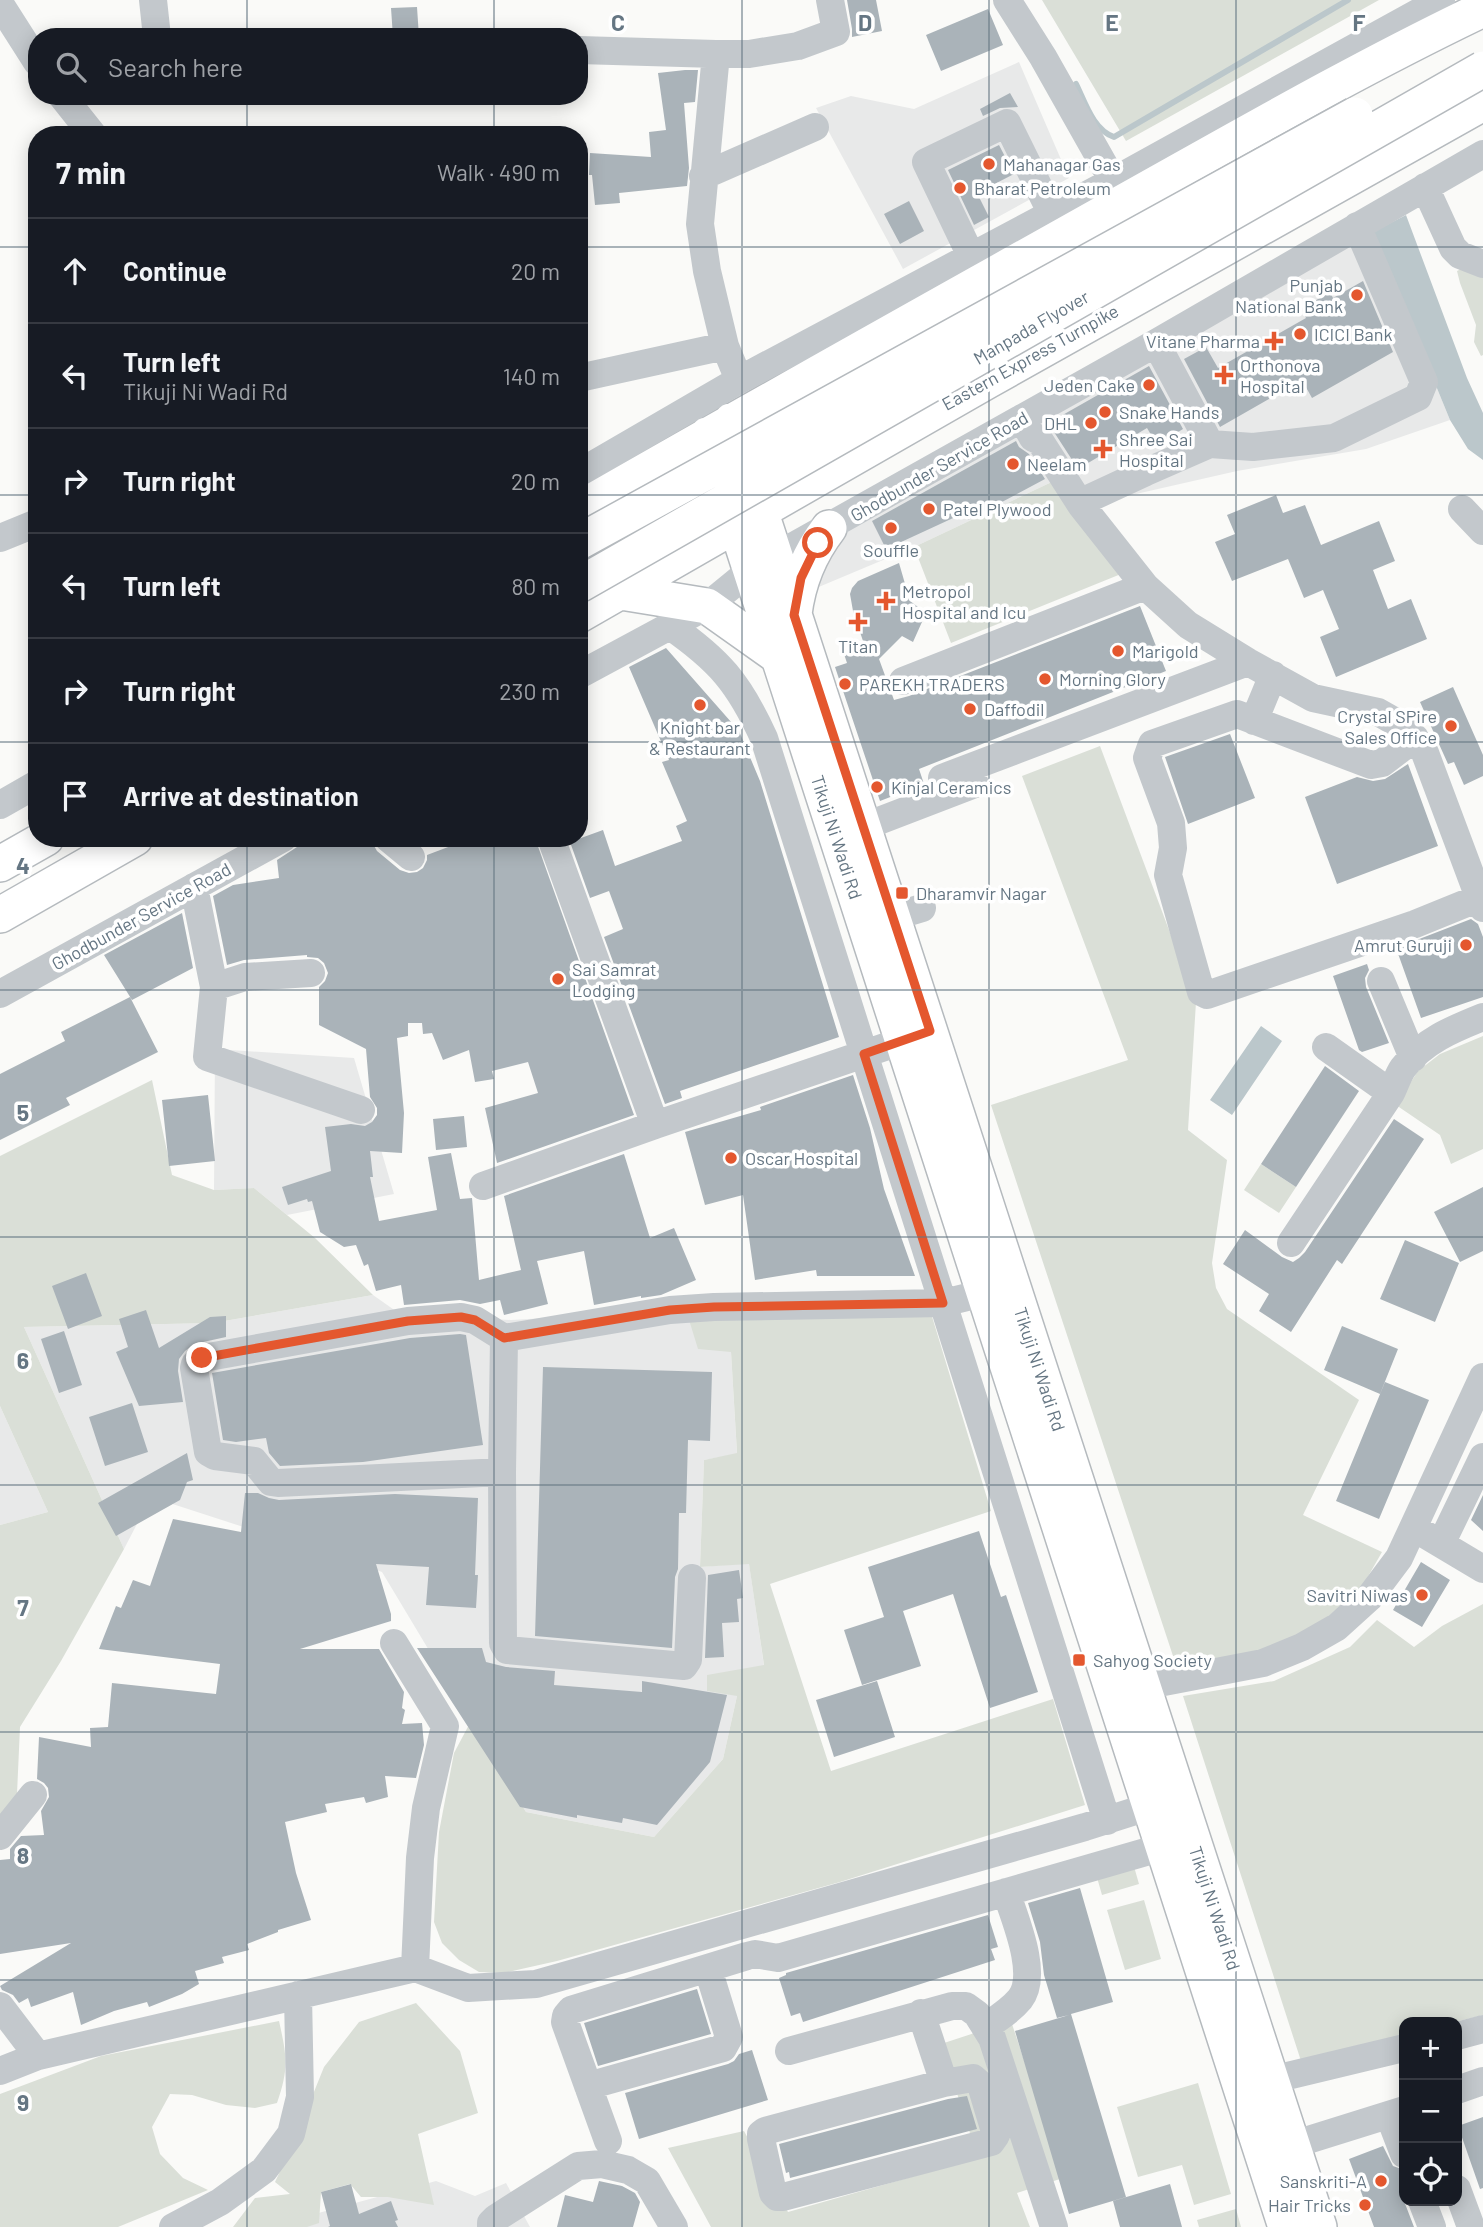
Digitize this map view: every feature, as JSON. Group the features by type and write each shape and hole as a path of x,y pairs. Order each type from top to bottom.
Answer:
{"main road":[{"path":"588,504 944,302 1371,52 1483,9"},
{"name":"Manpada Flyover","path":"588,537 1483,44"},
{"name":"Manpada Flyover","path":"588,580 1483,69"},
{"name":"Eastern Express Turnpike","path":"588,610 987,381 1483,103"},
{"path":"944,302 987,381"},
{"name":"Tikuji Ni Wadi Rd","path":"719,428 763,563 779,657 916,1036 1143,1686 1164,1802 1163,1847 1286,2227"},
{"path":"794,615 796,596 808,560 829,528"},
{"name":"Tikuji Ni Wadi Rd","path":"763,563 794,615 863,827 907,913 916,1036 984,1293 1164,1802 1271,2080 1319,2227"},
{"path":"621,592 707,606 779,657"},
{"path":"0,864 30,847"},
{"path":"0,915 119,847"}],"street":[{"path":"153,0 156,28"},
{"path":"588,51 749,54 799,46 836,32 830,0"},
{"path":"1007,0 1043,57 1113,181"},
{"path":"588,468 739,380 1113,181 1371,52 1441,0"},
{"path":"0,4 28,48"},
{"path":"716,54 700,224 725,346 739,380"},
{"path":"69,105 86,126"},
{"path":"971,257 926,162 1007,122 1052,214"},
{"path":"703,176 815,127"},
{"name":"Ghodbunder Service Road","path":"588,671 707,606 763,563 1156,343 1483,154"},
{"path":"1425,187 1452,248 1483,264"},
{"path":"1081,505 1090,498 1210,444 1253,447 1334,438 1418,397 1424,382 1357,226"},
{"path":"1156,343 1210,444"},
{"path":"588,376 725,346"},
{"path":"1025,416 1040,433 1040,441 1081,505 1145,586 1188,625 1313,698 1378,712 1408,729 1415,738 1425,753 1479,888 1415,924 1207,995 1201,992 1168,875 1174,848 1171,823 1147,758 1152,744 1237,714 1371,765 1382,764 1415,738"},
{"path":"1462,509 1483,531"},
{"path":"0,538 28,527"},
{"path":"903,681 1145,586"},
{"path":"670,626 693,642 731,678 764,738 1107,1821"},
{"path":"942,778 1248,662"},
{"path":"1254,721 1273,675"},
{"path":"863,827 1096,739"},
{"path":"0,805 28,789"},
{"name":"Ghodbunder Service Road","path":"0,993 267,847"},
{"path":"399,847 411,857"},
{"path":"554,847 655,1125"},
{"path":"194,887 215,987 207,1058 361,1110"},
{"path":"215,987 245,977 311,973"},
{"path":"1381,981 1413,1058"},
{"path":"1291,1243 1391,1093 1402,1069 1425,1044 1483,1017"},
{"path":"483,1186 916,1036"},
{"path":"1326,1047 1391,1093"},
{"path":"502,1472 271,1482 254,1461 208,1452 195,1364 202,1358 408,1321 461,1317 475,1320 504,1338 670,1310 943,1303 984,1293"},
{"path":"504,1338 503,1643 507,1650 684,1666 688,1660 692,1578"},
{"path":"1143,1686 1263,1663 1302,1647 1337,1627 1369,1598 1399,1558 1483,1377"},
{"path":"1441,1544 1483,1457"},
{"path":"1413,1527 1483,1569"},
{"path":"394,1643 445,1726 427,1799 420,1858 415,1968"},
{"path":"0,1836 33,1795"},
{"path":"0,2071 37,2056 415,1968 468,1988 536,1984 1107,1821 1164,1802"},
{"path":"608,2141 565,2022 571,2010 755,1954 778,1958 1163,1847"},
{"path":"985,2027 1008,2011 1027,1986 1024,1950 1006,1892"},
{"path":"588,2086 723,2048 729,2037 708,1969"},
{"path":"173,2227 220,2202 264,2170 291,2134 300,2097 298,1995"},
{"path":"0,2006 37,2056"},
{"path":"789,2051 921,2013 951,2006 965,2006 977,2014 992,2038 1054,2227"},
{"path":"921,2013 944,2083"},
{"path":"1462,2035 1483,2029"},
{"path":"1271,2080 1399,2049"},
{"path":"973,2078 979,2081 996,2135 994,2139 783,2197 777,2197 773,2193 761,2139 761,2134 765,2131 944,2083 973,2078"},
{"path":"1462,2088 1483,2081"},
{"path":"1292,2145 1397,2112 1402,2143"},
{"path":"491,2227 496,2218 517,2218 578,2166 602,2164 628,2170 648,2181 674,2227"},
{"path":"1467,2194 1471,2227"},
{"path":"1424,2206 1432,2227"}],"shaded area":[{"path":"1042,0 1379,0 1126,141"},
{"path":"1019,62 1069,178 903,269 816,108 851,96 914,109"},
{"path":"1406,215 1467,378 1483,413 1483,460 1468,449 1450,420 1373,232"},
{"path":"1373,232 1450,420 1366,449 1237,471 1092,504 1033,420"},
{"path":"1469,265 1483,270 1481,356 1474,342 1476,325 1457,271"},
{"path":"1023,424 1056,480 914,547 802,594 831,531"},
{"path":"1056,480 1121,574 951,643 914,547"},
{"path":"1100,746 1196,1002 1188,1130 1227,1160 1212,1263 1216,1288 1227,1309 1359,1400 1303,1515 1382,1552 1362,1587 1322,1622 1277,1647 1224,1659 1175,1662 991,1105 1128,1060 1022,776"},
{"path":"1261,1026 1282,1041 1232,1115 1210,1100"},
{"path":"1483,1036 1483,1149 1451,1164 1440,1135 1396,1105 1418,1071 1440,1054"},
{"path":"215,1049 354,1058 394,1194 287,1215 254,1188 214,1190"},
{"path":"152,1080 172,1175 214,1190 254,1188 315,1238 373,1295 213,1323 24,1327 124,1549 61,1661 20,1727 17,1794 0,1815 0,1525 48,1512 0,1406 0,1156"},
{"path":"1261,1164 1296,1187 1279,1213 1244,1190"},
{"path":"373,1295 400,1314 511,1320 686,1310 731,1352 737,1454 704,1460 700,1567 749,1563 764,1666 737,1696 723,1759 654,1837 526,1812 382,1572 151,1497 124,1549 24,1327 213,1323"},
{"path":"686,1310 930,1310 991,1511 770,1584 831,1771 1053,1699 1085,1805 840,1882 557,1961 504,1973 479,1972 459,1960 442,1943 434,1922 439,1832 454,1753 471,1721 526,1812 654,1837 723,1759 737,1696 707,1691 707,1675 764,1665 749,1564 700,1567 704,1460 737,1453 731,1352 698,1349"},
{"path":"0,1406 48,1512 0,1525"},
{"path":"1483,1604 1483,2015 1462,2020 1462,2017 1399,2017 1399,2036 1301,2061 1183,1696 1274,1681 1350,1647 1377,1620 1414,1647 1442,1626"},
{"path":"1131,1856 1139,1884 1102,1895 1094,1867"},
{"path":"1144,1900 1161,1959 1125,1970 1107,1910"},
{"path":"416,2003 460,2051 478,2113 418,2134 434,2205 388,2197 361,2197 350,2184 321,2192 319,2223 307,2227 233,2227 255,2198 290,2194 275,2182 324,2067 359,2022"},
{"path":"279,2021 286,2062 277,2103 255,2108 226,2105 192,2095 170,2094 152,2127 160,2154 183,2178 208,2190 118,2227 0,2227 0,2094 101,2056"},
{"path":"1011,2021 1063,2178 1017,2193 1030,2227 711,2227 668,2148 744,2131 788,2212 978,2158 941,2044"},
{"path":"1198,2083 1231,2194 1194,2205 1182,2165 1138,2177 1117,2107"},
{"path":"436,2181 475,2196 506,2183 530,2227 267,2227"},
{"path":"1236,2209 1241,2227 1199,2227 1197,2220"}],"building":[{"path":"847,0 876,0 882,31 852,37"},
{"path":"417,7 418,28 392,28 391,8"},
{"path":"988,9 1003,45 941,71 926,35"},
{"path":"698,70 695,102 684,103 689,168 687,186 619,193 620,203 595,205 592,175 589,175 590,153 651,157 649,132 666,130 658,73"},
{"path":"1010,93 1018,107 1000,108 983,116 980,109"},
{"path":"999,145 1014,174 977,193 989,217 974,225 948,170"},
{"path":"909,201 924,231 900,244 884,214"},
{"path":"1363,281 1393,352 1312,398 1302,380 1220,427 1184,359 1206,347 1218,368 1306,318 1301,309 1330,292 1333,298"},
{"path":"1149,366 1183,429 1157,445 1147,428 1078,469 1054,432 1045,425"},
{"path":"1016,441 1019,447 1029,454 1045,479 968,520 964,513 886,549 872,521"},
{"path":"1276,495 1283,513 1305,505 1321,545 1379,521 1395,561 1373,570 1388,609 1411,599 1427,639 1336,677 1320,637 1339,629 1323,590 1304,598 1288,559 1232,581 1215,542 1235,534 1227,515"},
{"path":"899,563 910,601 926,613 913,642 902,636 879,659 894,700 1140,606 1166,671 919,769 924,784 880,801 835,667 847,663 844,654 865,647 853,611 850,594 852,588 858,581"},
{"path":"666,648 739,731 760,781 839,1037 680,1091 682,1098 665,1104 604,937 623,929 609,891 590,898 572,847 588,847 588,835 603,830 615,866 682,841 676,826 687,821 662,762 669,760 629,667"},
{"name":"Crystal SPire Sales Office","path":"1453,687 1483,755 1483,776 1464,785 1454,762 1448,764 1420,702"},
{"path":"1230,734 1255,798 1188,824 1165,757"},
{"path":"1408,764 1438,846 1337,884 1305,797 1357,777 1373,781 1385,779"},
{"path":"297,847 375,847 400,870 409,873 423,868 427,855 448,847 538,847 634,1115 497,1163 485,1108 538,1093 528,1062 492,1071 494,1079 475,1082 469,1050 443,1060 432,1033 423,1034 422,1023 408,1023 408,1036 397,1038 404,1113 402,1153 370,1151 373,1177 370,1177 379,1221 437,1210 428,1157 451,1153 460,1199 472,1198 479,1280 521,1270 504,1196 624,1154 650,1238 674,1228 696,1280 661,1295 594,1305 584,1251 537,1261 548,1304 504,1315 500,1300 480,1304 460,1300 404,1305 401,1285 376,1291 368,1264 364,1266 356,1245 344,1247 320,1232 312,1201 308,1202 307,1199 288,1205 282,1187 331,1171 325,1127 351,1124 365,1126 377,1115 377,1108 370,1097 366,1049 319,1025 319,987 328,973 324,963 307,955 244,960 227,965 213,896 233,885 279,878 277,860"},
{"path":"182,913 193,968 132,1000 104,955"},
{"path":"1471,919 1478,924 1483,937 1483,997 1421,1018 1396,948"},
{"path":"1367,964 1369,970 1365,978 1366,987 1389,1043 1362,1052 1333,976"},
{"path":"130,997 158,1052 66,1098 70,1105 0,1140 0,1074 65,1041 61,1032"},
{"path":"1325,1066 1359,1091 1296,1187 1261,1164"},
{"path":"853,1075 870,1128 884,1189 915,1276 817,1276 816,1270 755,1280 743,1195 705,1205 685,1132 761,1110 760,1107"},
{"path":"208,1095 215,1161 169,1166 162,1100"},
{"path":"464,1116 467,1147 436,1150 433,1119"},
{"path":"1394,1119 1424,1139 1342,1264 1337,1260 1291,1332 1259,1311 1269,1294 1223,1264 1245,1230 1282,1257 1293,1262 1299,1258"},
{"path":"1483,1187 1483,1251 1460,1262 1434,1212"},
{"path":"1405,1240 1459,1263 1435,1322 1380,1299"},
{"path":"86,1273 102,1316 68,1329 52,1286"},
{"path":"146,1310 159,1348 210,1317 226,1316 226,1337 194,1344 179,1359 178,1371 183,1402 139,1406 116,1352 128,1347 119,1319"},
{"path":"1342,1326 1398,1349 1380,1394 1324,1370"},
{"path":"64,1331 82,1385 59,1393 41,1339"},
{"path":"466,1335 483,1445 363,1462 280,1466 269,1453 266,1438 236,1442 223,1440 212,1373 410,1338"},
{"path":"543,1367 712,1372 710,1441 688,1440 686,1513 679,1513 672,1648 535,1636"},
{"path":"1385,1382 1429,1400 1379,1519 1336,1501"},
{"path":"132,1403 148,1452 105,1466 89,1417"},
{"path":"187,1453 193,1480 187,1482 180,1500 116,1536 98,1503"},
{"path":"245,1493 258,1493 279,1500 395,1494 478,1498 476,1608 426,1605 429,1567 376,1564 391,1621 300,1649 379,1649 404,1692 402,1708 405,1710 402,1724 422,1723 424,1745 416,1778 385,1776 388,1797 366,1803 364,1797 325,1804 327,1812 285,1822 296,1873 311,1920 278,1930 247,1944 249,1950 222,1957 224,1963 195,1971 199,1984 182,1994 149,2007 147,2002 114,2011 81,2025 73,1992 31,2007 28,1998 19,2003 0,1986 71,1943 0,1954 0,1860 10,1859 10,1849 21,1836 44,1835 41,1811 49,1797 48,1788 37,1779 39,1737 91,1747 90,1728 108,1727 112,1683 216,1694 220,1664 99,1649 116,1606 121,1608 133,1580 150,1586 173,1519 241,1532"},
{"path":"1483,1495 1483,1531 1471,1520"},
{"path":"979,1531 1001,1597 1006,1595 1038,1692 990,1708 953,1594 903,1611 921,1666 862,1685 844,1630 884,1617 868,1567"},
{"name":"Savitri Niwas","path":"1421,1562 1450,1580 1422,1627 1393,1610"},
{"path":"739,1570 743,1598 737,1599 739,1622 722,1623 724,1657 705,1658 708,1575"},
{"path":"417,1648 482,1648 486,1662 506,1667 555,1671 554,1685 642,1692 642,1681 727,1695 710,1762 657,1825 623,1818 622,1823 577,1815 577,1818 520,1807"},
{"path":"877,1681 895,1737 834,1757 816,1700"},
{"path":"1080,1888 1113,2002 1071,2014 1126,2197 1069,2214 1015,2031 1069,2015 1057,2018 1028,1903"},
{"path":"988,1915 998,1947 991,1949 995,1960 803,2022 800,2013 791,2016 779,1978 786,1973"},
{"path":"697,1989 711,2034 598,2066 584,2023"},
{"path":"752,2050 768,2100 639,2139 625,2093 728,2064 739,2054"},
{"path":"967,2096 977,2129 790,2178 789,2172 786,2173 779,2144"},
{"path":"1483,2117 1483,2188 1480,2189 1462,2137 1462,2125"},
{"name":"Sanskriti-A","path":"1383,2146 1393,2166 1399,2168 1399,2206 1406,2206 1414,2227 1374,2227 1349,2159"},
{"path":"599,2181 622,2186 635,2193 640,2202 633,2227 557,2227 565,2195 593,2202"},
{"path":"351,2184 359,2214 391,2201 398,2227 328,2227 330,2226 321,2192"},
{"path":"1170,2184 1182,2227 1120,2227 1113,2201"}],"waterway":[{"path":"1076,84 1095,122 1114,137 1348,0"}],"place":[{"name":"Mahanagar Gas","path":"989,164"},
{"name":"Bharat Petroleum","path":"960,188"},
{"name":"Punjab National Bank","path":"1357,295"},
{"name":"ICICI Bank","path":"1300,334"},
{"name":"Vitane Pharma","path":"1274,341"},
{"name":"Orthonova Hospital","path":"1224,375"},
{"name":"Jeden Cake","path":"1149,385"},
{"name":"Snake Hands","path":"1105,412"},
{"name":"DHL","path":"1091,423"},
{"name":"Shree Sai Hospital","path":"1103,449"},
{"name":"Neelam","path":"1013,464"},
{"name":"Patel Plywood","path":"929,509"},
{"name":"Souffle","path":"891,528"},
{"name":"Metropol Hospital and Icu","path":"886,601"},
{"name":"Titan","path":"858,622"},
{"name":"Marigold","path":"1118,651"},
{"name":"Morning Glory","path":"1045,679"},
{"name":"PAREKH TRADERS","path":"845,684"},
{"name":"Knight bar & Restaurant","path":"700,705"},
{"name":"Daffodil","path":"970,709"},
{"name":"Crystal SPire Sales Office","path":"1451,726"},
{"name":"Kinjal Ceramics","path":"877,787"},
{"name":"Dharamvir Nagar","path":"902,893"},
{"name":"Amrut Guruji","path":"1466,945"},
{"name":"Sai Samrat Lodging","path":"558,979"},
{"name":"Oscar Hospital","path":"731,1158"},
{"name":"Savitri Niwas","path":"1422,1595"},
{"name":"Sahyog Society","path":"1079,1660"},
{"name":"Sanskriti-A","path":"1381,2181"},
{"name":"Hair Tricks","path":"1365,2205"}],"route":[{"path":"202,1358 408,1321 461,1317 484,1324 504,1338 670,1310 943,1303 864,1054 930,1031 794,615 801,578 818,543"}]}
